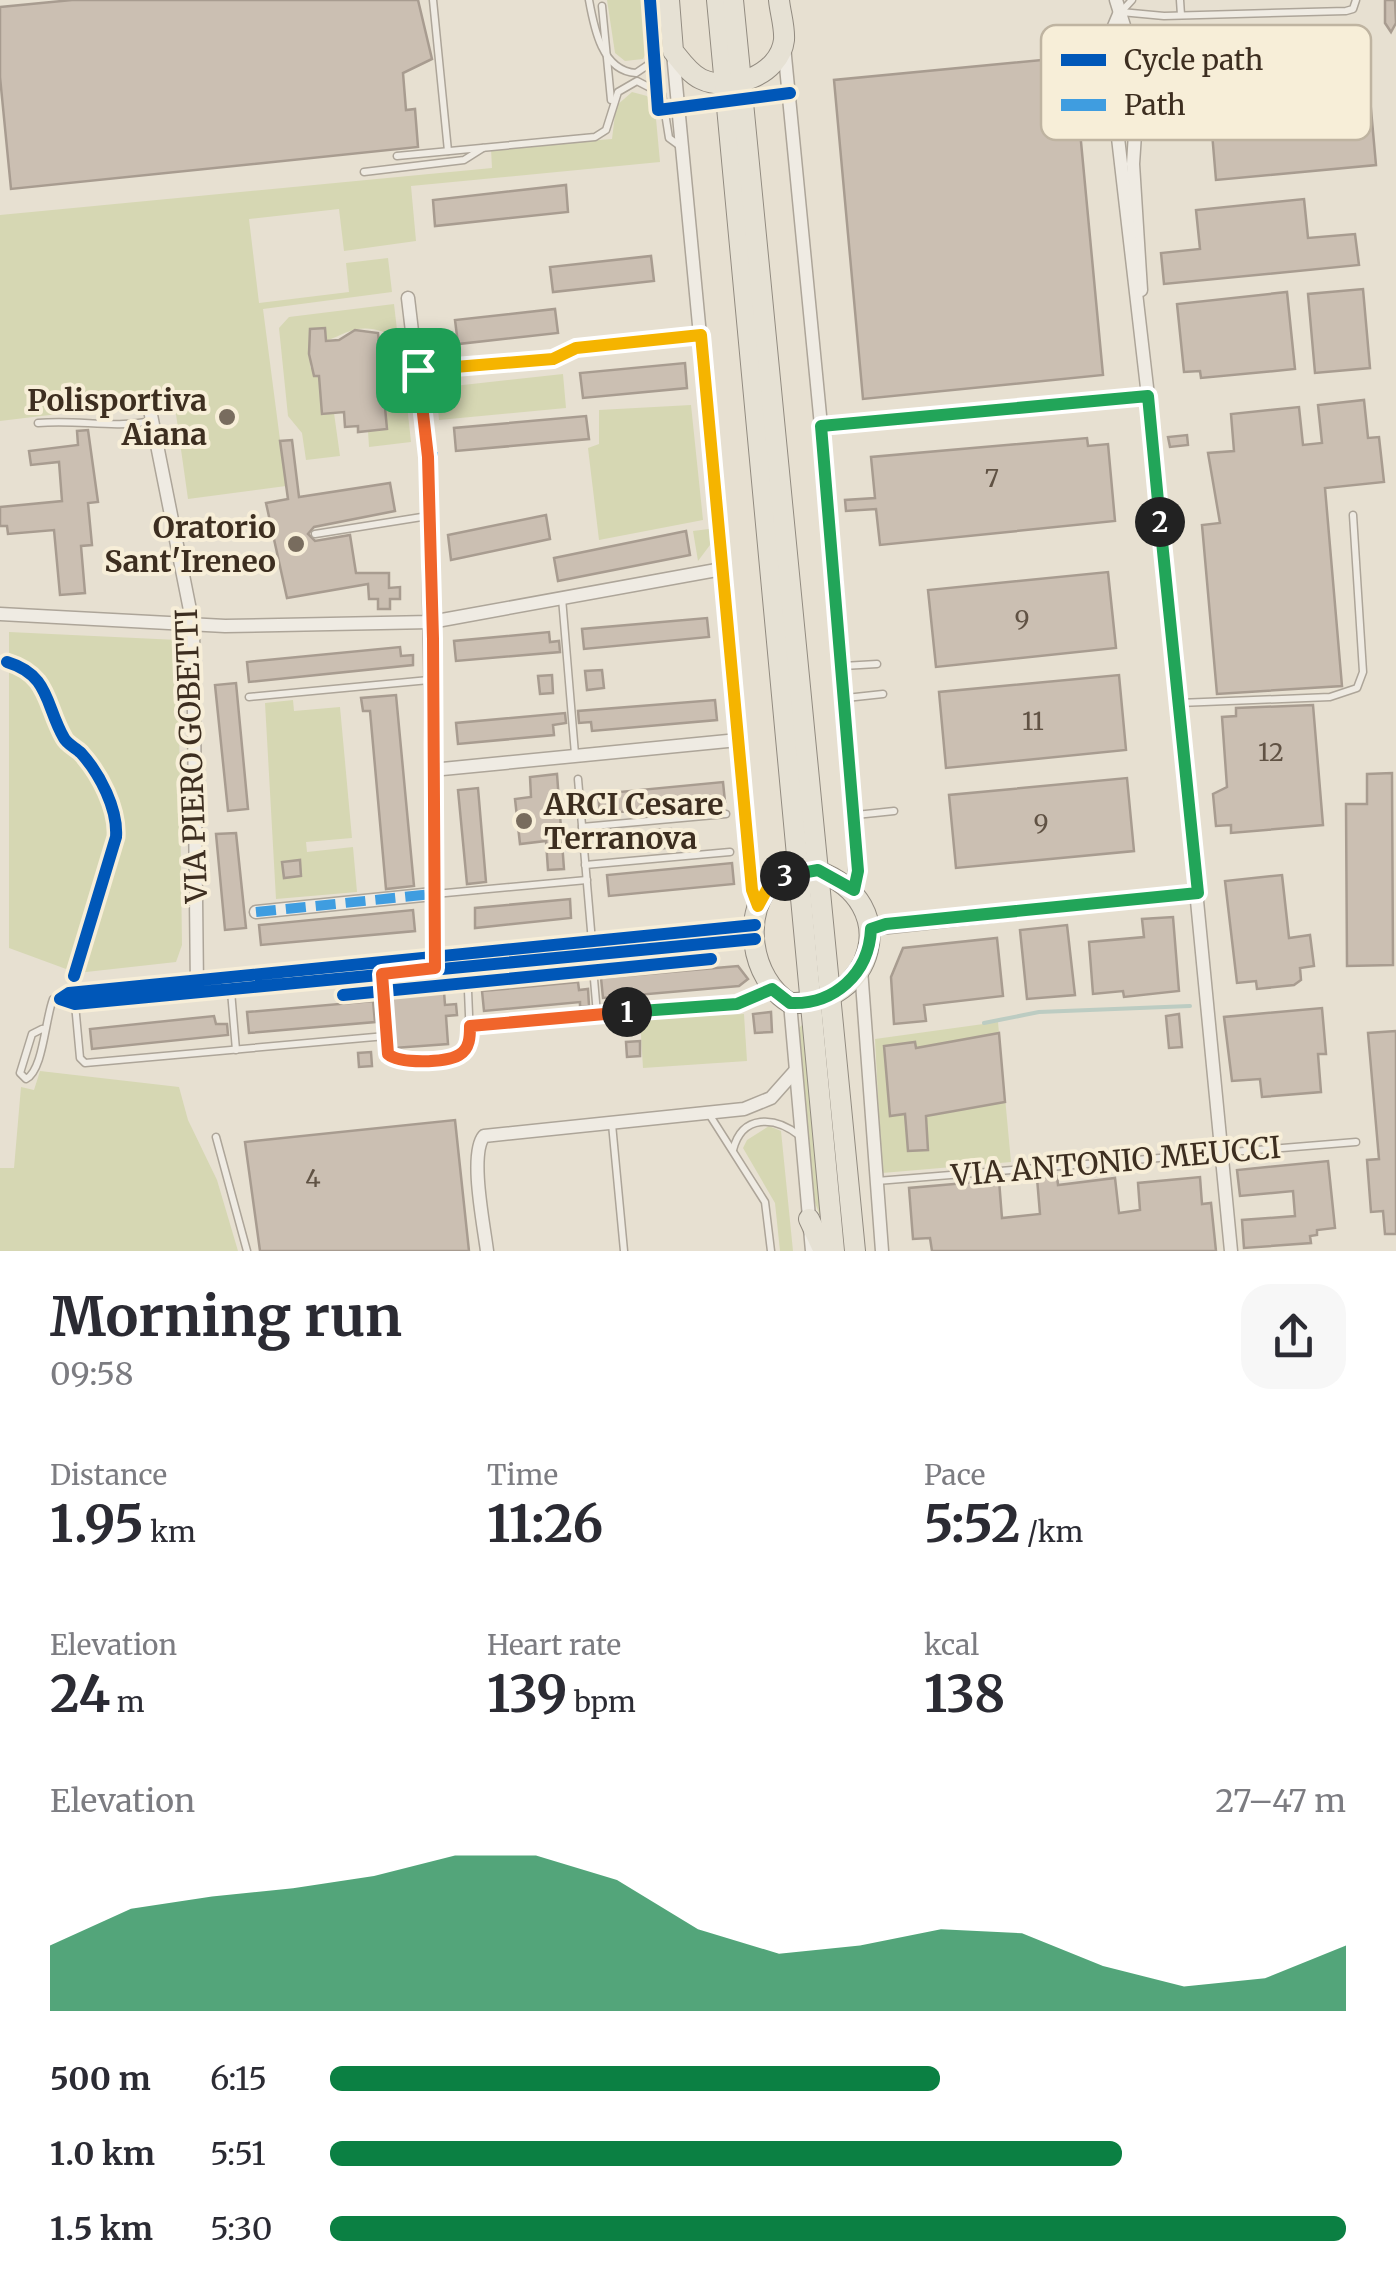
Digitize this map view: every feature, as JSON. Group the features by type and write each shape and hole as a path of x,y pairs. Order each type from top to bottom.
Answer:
{"main road":[{"path":"667,0 673,51 701,79 733,81 752,78 770,66 784,40 779,0"},
{"path":"717,0 733,81 808,871 810,1001 834,1251"},
{"path":"733,81 734,0"},
{"path":"808,871 854,890 867,910 871,929 861,967 810,1001 772,989 759,968 756,923 770,884 808,871"},
{"path":"810,1001 854,1251"},
{"path":"809,1219 824,1251"}],"street":[{"path":"784,40 855,815 854,890"},
{"path":"57,999 76,1004 197,986 231,988 382,974 435,963 466,966 756,923 673,51"},
{"path":"1118,140 1148,396 1231,1251"},
{"path":"1135,140 1145,368"},
{"path":"408,298 433,457 428,516 435,963"},
{"path":"418,370 553,359 576,348 701,335"},
{"name":"VIA PIERO GOBETTI","path":"150,405 193,625 197,986"},
{"path":"0,614 193,625 431,622 722,569"},
{"path":"432,770 738,740"},
{"path":"871,929 1198,893"},
{"path":"256,912 434,894"},
{"path":"57,999 69,993 197,986 592,948"},
{"path":"861,967 882,1251"},
{"path":"810,1001 795,1065 812,1251"},
{"path":"487,1251 478,1165 480,1140 498,1134 757,1106 795,1065"}],"lane":[{"path":"432,0 448,151"},
{"path":"589,0 597,35 608,56 616,67 629,73 643,71 655,63 661,45 658,9 667,0"},
{"path":"1118,6 1132,0"},
{"path":"1180,0 1181,16"},
{"path":"1118,6 1181,16 1346,11 1353,9 1356,0"},
{"path":"397,156 595,137 610,122 612,101 602,6"},
{"path":"612,101 629,82 650,84 665,102 669,138 681,146"},
{"path":"364,172 464,160 483,148"},
{"path":"821,426 1148,396"},
{"path":"38,423 87,421 114,428 153,420"},
{"path":"316,534 428,516"},
{"path":"1178,703 1330,697 1357,688 1364,672 1353,516"},
{"path":"562,598 576,756"},
{"path":"842,666 877,664"},
{"path":"249,697 431,680"},
{"path":"845,698 884,694"},
{"path":"578,778 597,1014"},
{"path":"855,815 894,811"},
{"path":"582,827 726,814"},
{"path":"585,865 730,852"},
{"path":"434,894 586,880"},
{"path":"382,974 386,1036 393,1059 456,1056 467,1047 470,1026 466,966"},
{"path":"231,988 236,1050"},
{"path":"470,1026 737,1004 772,989"},
{"path":"41,996 57,999 42,1028 32,1034 20,1072 26,1079 34,1074 44,1040 42,1028"},
{"path":"76,1004 80,1058 85,1063 386,1036"},
{"path":"708,1113 765,1202 771,1251"},
{"path":"732,1151 738,1136 756,1122 776,1122 800,1136"},
{"path":"612,1124 624,1251"},
{"path":"216,1137 247,1251"},
{"name":"VIA ANTONIO MEUCCI","path":"876,1181 1356,1142"}],"green space":[{"path":"607,0 648,0 651,43 643,59 625,61 615,53"},
{"path":"632,92 647,96 655,108 660,162 411,186 416,241 344,251 339,209 249,219 259,303 349,292 346,263 388,258 392,292 263,309 286,486 188,499 174,400 0,421 0,215 492,168 491,149 612,139 616,106"},
{"path":"394,304 400,356 387,358 384,332 375,329 347,332 326,341 324,328 310,329 310,367 319,376 322,414 334,413 340,456 306,460 302,433 288,416 279,328 289,317"},
{"path":"403,368 411,442 369,447 368,431 387,429 386,411 391,410 386,370"},
{"path":"563,374 566,408 439,420 436,388"},
{"path":"691,405 703,520 599,540 588,448 599,444 599,410"},
{"path":"709,529 710,545 698,561 693,531"},
{"path":"9,632 178,640 182,945 176,962 77,973 9,948"},
{"path":"293,700 294,711 340,707 352,838 306,842 307,852 353,847 357,892 276,899 265,703"},
{"path":"744,1014 747,1061 643,1068 640,1019"},
{"path":"805,1022 829,1239 812,1195 797,1030"},
{"path":"998,1022 1011,1162 882,1173 875,1039"},
{"path":"40,1071 179,1087 188,1120 217,1180 238,1251 0,1251 0,1168 14,1168 21,1087 34,1090"},
{"path":"769,1126 781,1131 793,1251 780,1251 775,1203 743,1148 747,1140"}],"building":[{"path":"72,0 418,0 432,59 403,73 406,110 415,109 418,147 11,189 0,77 0,7"},
{"path":"1385,0 1395,0 1396,23 1391,32 1385,23"},
{"path":"1041,60 1041,140 1081,140 1103,375 863,399 834,80"},
{"path":"1371,109 1376,165 1216,180 1213,140 1371,140"},
{"path":"566,185 568,212 435,226 433,200"},
{"path":"1304,199 1308,238 1355,234 1359,265 1164,284 1161,253 1200,249 1196,210"},
{"path":"651,256 654,281 553,292 550,267"},
{"path":"1363,289 1370,368 1315,373 1308,294"},
{"path":"1287,292 1295,369 1201,378 1200,371 1184,372 1177,304"},
{"path":"555,309 558,333 458,344 455,320"},
{"path":"325,328 326,341 339,340 355,330 378,333 387,429 358,432 358,426 345,427 344,412 322,414 319,376 314,376 309,354 310,329"},
{"path":"685,363 687,388 583,398 580,373"},
{"path":"1364,400 1368,438 1379,437 1384,482 1325,488 1342,686 1217,694 1202,525 1220,523 1208,453 1234,451 1231,414 1299,407 1303,445 1322,443 1318,405"},
{"path":"586,416 589,439 456,451 454,428"},
{"path":"88,430 98,502 88,503 92,545 81,546 85,593 60,595 54,530 8,534 7,526 0,526 0,507 62,501 59,462 31,465 29,451 78,445 77,431"},
{"path":"1187,435 1188,445 1170,447 1168,437"},
{"path":"1087,438 1088,446 1108,444 1115,521 880,545 876,509 846,511 845,500 875,498 871,457"},
{"path":"292,440 299,497 390,483 395,511 314,527 308,534 315,541 350,535 356,573 389,573 389,588 400,587 400,599 390,599 390,609 378,609 378,599 369,599 368,584 287,598 266,503 288,499 280,441"},
{"path":"546,515 550,539 451,560 448,535"},
{"path":"686,531 690,555 558,581 554,558"},
{"path":"1108,572 1116,648 936,667 928,590"},
{"path":"707,618 709,637 584,649 582,629"},
{"path":"549,632 550,642 559,641 560,652 456,661 454,641"},
{"path":"400,647 401,656 413,655 413,665 249,682 247,662"},
{"path":"602,670 604,688 587,690 585,671"},
{"path":"552,675 553,693 540,694 538,676"},
{"path":"1119,675 1126,750 946,768 939,692"},
{"path":"236,683 248,809 228,811 215,685"},
{"path":"396,695 414,886 386,889 370,711 363,711 361,698"},
{"path":"715,700 717,720 592,731 591,722 579,723 578,711"},
{"path":"1313,705 1323,825 1231,833 1231,825 1216,826 1213,794 1227,787 1222,717 1236,716 1236,708"},
{"path":"565,713 566,723 553,725 554,735 458,744 456,723"},
{"path":"1392,773 1393,965 1347,966 1346,804 1367,804 1367,774"},
{"path":"557,774 564,869 548,870 546,841 520,844 515,799 531,797 530,777"},
{"path":"1127,778 1134,851 956,868 949,795"},
{"path":"723,782 725,802 600,814 598,794"},
{"path":"478,788 486,882 467,884 458,790"},
{"path":"671,829 673,847 657,849 655,830"},
{"path":"236,833 246,928 225,930 216,834"},
{"path":"300,860 301,876 284,878 282,862"},
{"path":"732,863 734,884 609,896 607,875"},
{"path":"1282,875 1289,938 1310,935 1314,966 1300,968 1301,980 1294,985 1257,989 1256,981 1237,983 1225,881"},
{"path":"570,899 571,918 475,928 475,908"},
{"path":"413,910 415,931 261,945 259,925"},
{"path":"1173,917 1179,991 1124,997 1123,991 1093,994 1089,942 1144,937 1142,919"},
{"path":"1067,925 1075,995 1027,999 1020,930"},
{"path":"997,938 1003,996 924,1005 926,1021 894,1024 891,977 903,948"},
{"path":"738,966 748,979 739,986 603,998 601,978"},
{"path":"578,982 579,990 588,989 589,1006 580,1007 580,1002 484,1011 482,991"},
{"path":"444,992 445,1005 456,1004 457,1015 446,1016 448,1044 394,1048 392,997"},
{"path":"373,1001 375,1022 249,1033 247,1012"},
{"path":"1322,1008 1326,1054 1318,1054 1321,1092 1262,1097 1260,1079 1232,1081 1224,1017"},
{"path":"771,1012 772,1032 755,1033 753,1014"},
{"path":"1179,1014 1182,1047 1169,1048 1166,1016"},
{"path":"214,1016 216,1024 227,1024 228,1035 92,1049 90,1029"},
{"path":"1396,1031 1396,1234 1385,1234 1383,1211 1371,1212 1367,1160 1379,1159 1368,1033"},
{"path":"999,1033 1005,1102 926,1116 928,1150 908,1151 905,1114 890,1116 884,1046 915,1042 916,1048"},
{"path":"640,1041 640,1056 627,1057 626,1042"},
{"path":"371,1052 372,1066 359,1067 358,1053"},
{"path":"455,1120 469,1251 260,1251 245,1142"},
{"path":"1328,1161 1335,1228 1317,1230 1317,1235 1310,1236 1311,1243 1244,1248 1242,1220 1295,1216 1293,1191 1240,1196 1237,1170"},
{"path":"1057,1176 1058,1185 1115,1178 1119,1213 1140,1210 1138,1183 1200,1177 1202,1204 1211,1203 1216,1251 932,1251 930,1238 913,1239 909,1188 999,1180 1002,1218 1040,1214 1037,1178"}],"waterway":[{"path":"984,1023 1039,1012 1190,1006"}],"marked path":[{"path":"427,457 438,457"},
{"path":"256,912 433,894"}],"cycle path":[{"path":"650,0 658,110 790,93"},
{"path":"7,662 39,683 64,738 95,771 114,815 116,837 74,976"},
{"path":"755,925 69,993 60,999 75,1004 755,939"},
{"path":"343,995 711,959"}],"place":[{"name":"Polisportiva Aiana","path":"227,417"},
{"name":"Oratorio Sant'Ireneo","path":"296,544"},
{"name":"ARCI Cesare Terranova","path":"524,821"}],"route":[{"path":"701,335 752,890 758,906 770,884 788,874 818,870 854,890 858,871 821,426 1148,396 1198,893 886,924 871,929 870,946 855,975 830,996 804,1004 790,1003 772,989 737,1004 470,1026 467,1047 456,1056 393,1059 388,1054 382,974 435,968 428,457 418,370 553,359 576,348 701,335"}]}
